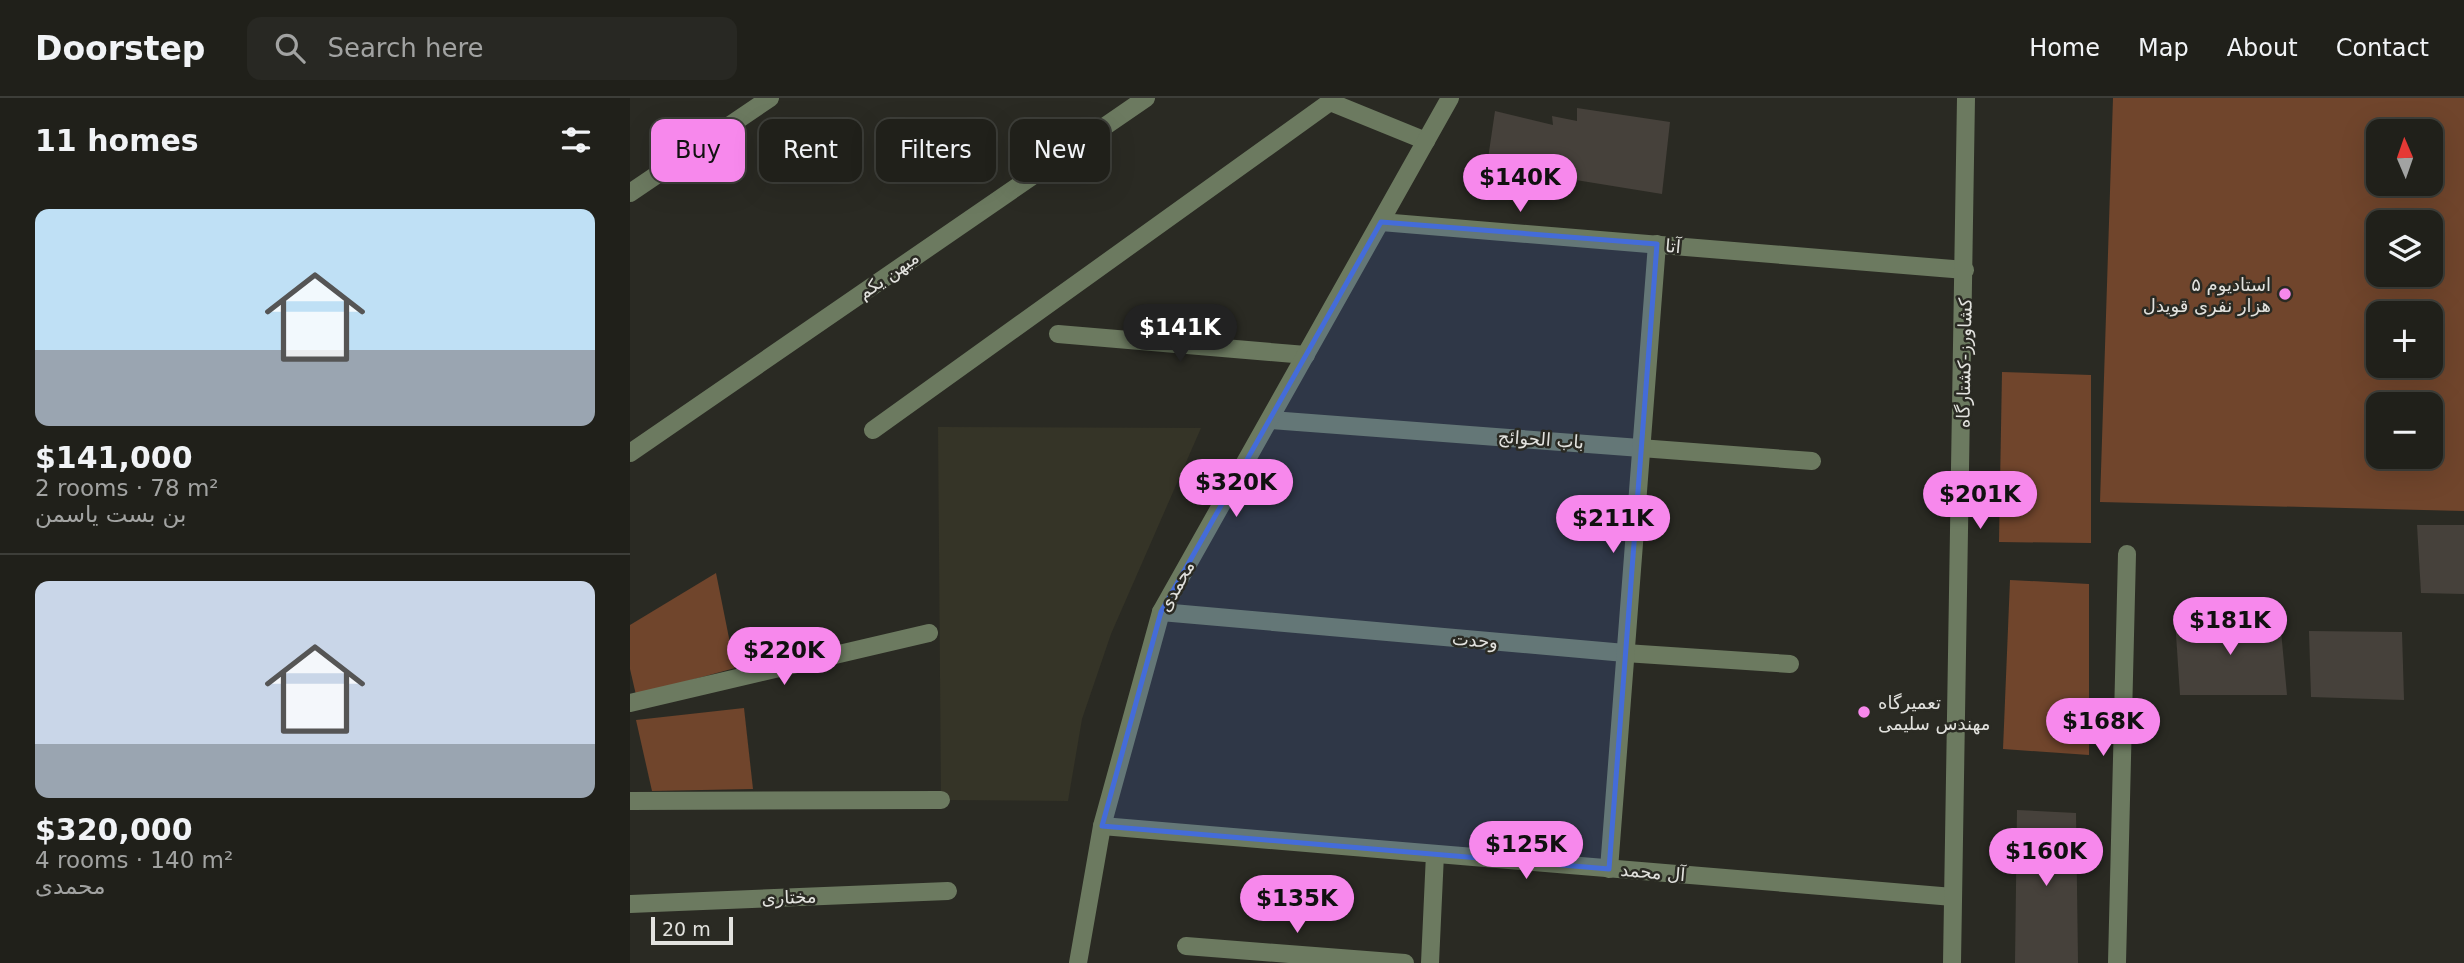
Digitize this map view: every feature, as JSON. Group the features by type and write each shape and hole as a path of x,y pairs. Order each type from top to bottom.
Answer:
{"street":[{"path":"630,193 771,98"},
{"name":"میهن یکم","path":"630,453 1146,98"},
{"name":"محمدی","path":"1078,963 1102,826 1161,612 1450,98"},
{"name":"کشاورز-کشتارگاه","path":"1952,963 1966,98"},
{"path":"873,430 1330,103 1426,141"},
{"name":"آتا","path":"1381,222 1965,270"},
{"path":"1609,869 1657,244"},
{"path":"1058,334 1306,355"},
{"name":"باب الحوائج","path":"1270,420 1812,461"},
{"path":"2117,963 2127,554"},
{"name":"وحدت","path":"1161,612 1625,653 1790,664"},
{"path":"630,703 929,633"},
{"path":"630,801 941,800"},
{"name":"آل محمد","path":"1102,826 1953,897"},
{"path":"1430,963 1435,854"},
{"name":"مختاری","path":"630,904 948,891"},
{"path":"1186,946 1405,963"}],"highlighted area":[{"path":"1381,222 1657,244 1609,869 1102,826 1161,612"}],"shaded area":[{"name":"استادیوم ۵ هزار نفری قویدل","path":"2113,98 2464,98 2464,511 2100,502"},
{"path":"2002,372 2091,375 2091,543 1999,542"},
{"path":"938,427 1201,428 1111,634 1082,719 1068,801 941,800"},
{"path":"716,573 735,668 636,695 630,669 630,625"},
{"path":"2010,580 2089,584 2089,755 2003,749"},
{"path":"744,708 753,789 652,791 636,720"}],"building":[{"path":"1577,108 1670,122 1662,194 1545,175 1542,191 1485,179 1495,111 1553,125 1552,116 1577,121"},
{"path":"2417,525 2464,525 2464,594 2421,593"},
{"path":"2175,619 2280,620 2287,695 2180,695"},
{"path":"2309,631 2402,632 2404,700 2311,697"},
{"path":"2017,810 2076,813 2078,963 2015,963"}],"place":[{"name":"استادیوم ۵ هزار نفری قویدل","path":"2285,294"},
{"name":"تعمیرگاه مهندس سلیمی","path":"1864,712"}]}
